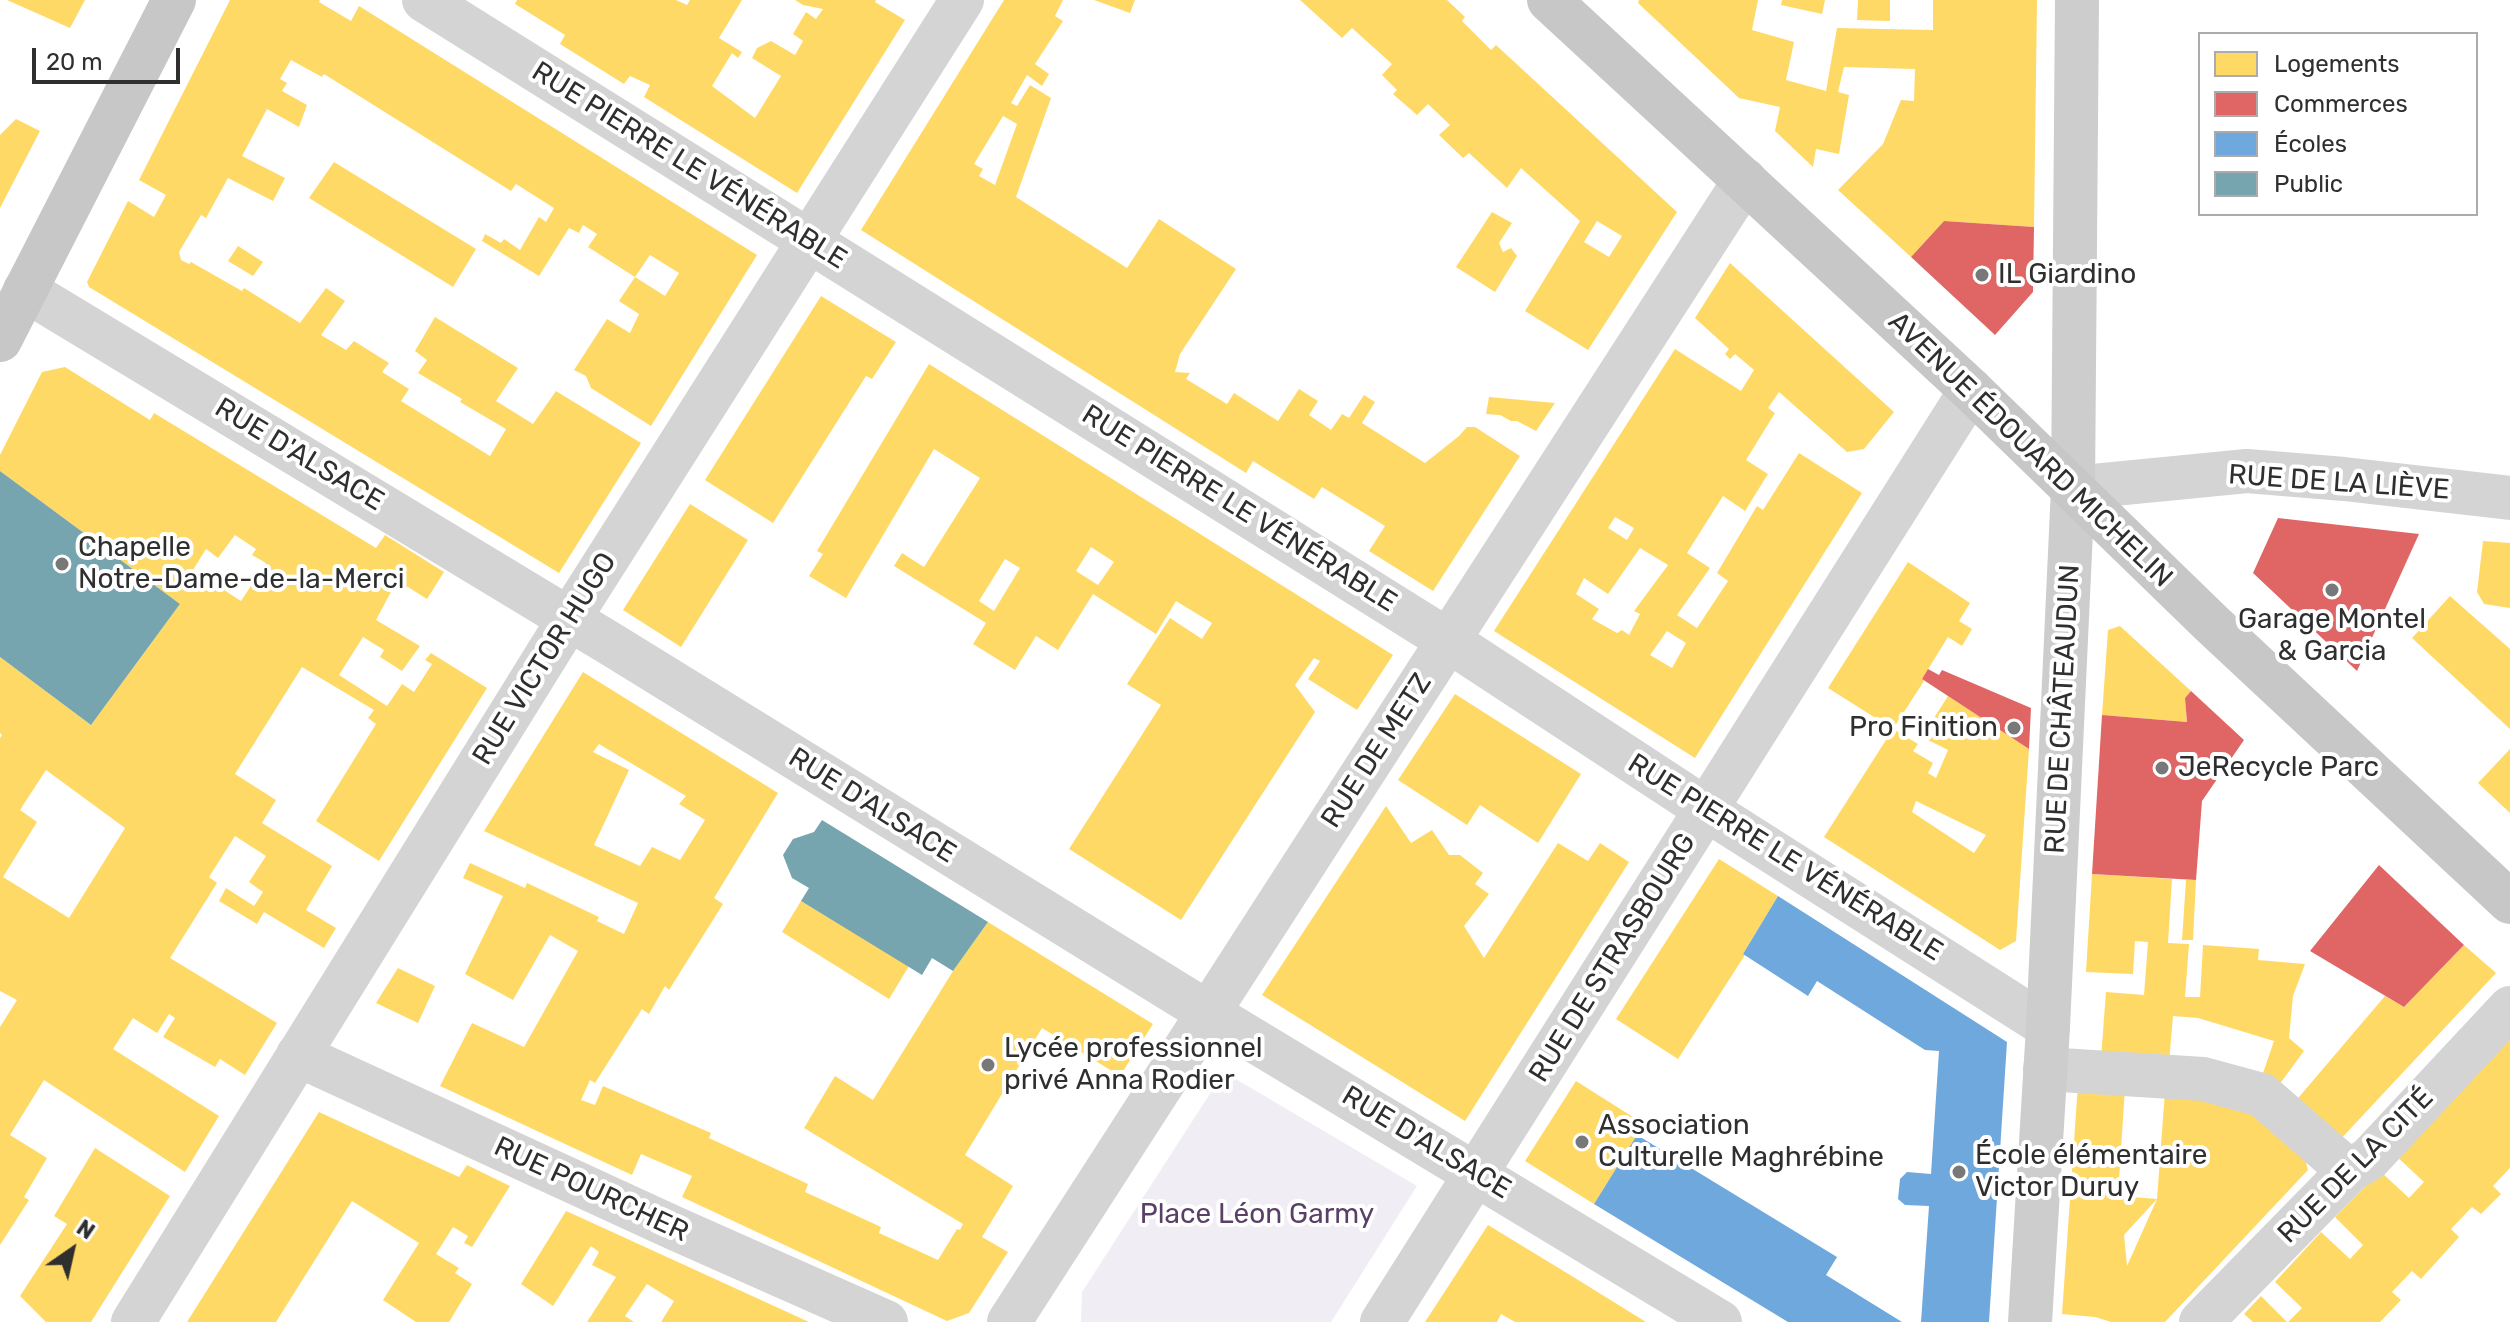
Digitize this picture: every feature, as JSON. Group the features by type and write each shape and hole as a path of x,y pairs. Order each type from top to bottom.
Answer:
{"main road":[{"path":"0,340 174,0"},
{"name":"AVENUE ÉDOUARD MICHELIN","path":"1549,0 1971,390 2212,624 2510,902"}],"street":[{"name":"RUE PIERRE LE VÉNÉRABLE","path":"424,0 1449,641 1707,810 2046,1048"},
{"name":"RUE VICTOR HUGO","path":"133,1322 569,619 962,0"},
{"name":"RUE DE CHÂTEAUDUN","path":"2030,1322 2073,488 2077,0"},
{"name":"RUE DE METZ","path":"1009,1322 1745,180"},
{"name":"RUE D'ALSACE","path":"25,290 1720,1322"},
{"name":"RUE DE STRASBOURG","path":"1382,1322 1971,390"},
{"name":"RUE DE LA LIÈVE","path":"2073,488 2247,471 2510,498"},
{"name":"RUE DE LA CITÉ","path":"2201,1322 2349,1171 2369,1159 2510,1008"},
{"path":"2046,1048 2203,1079 2262,1095 2349,1171"},
{"name":"RUE POURCHER","path":"298,1055 886,1322"}],"green space":[{"name":"Place Léon Garmy","path":"1224,1072 1417,1186 1331,1322 1081,1322 1082,1292"}],"building: Logements":[{"path":"7,0 85,0 70,28"},
{"path":"230,0 320,0 351,21 359,6 757,255 651,426 591,388 586,376 574,370 607,319 630,333 639,314 619,301 635,277 588,247 597,234 583,225 579,233 569,228 539,276 482,241 485,234 501,243 504,239 520,250 539,217 546,222 554,208 516,184 511,191 324,74 322,77 291,60 280,79 287,83 282,91 307,105 299,127 267,109 242,156 285,178 273,201 228,178 206,218 201,215 179,252 181,260 191,262 242,291 244,288 300,323 326,288 345,301 321,335 346,350 354,341 389,363 382,372 409,389 401,401 490,456 506,429 418,373 427,360 415,351 435,317 518,368 496,401 533,424 556,391 641,443 559,573 89,287 87,282 128,201 154,217 166,195 139,180","holes":["650,255 679,273 665,296 635,277"]},
{"path":"517,0 676,0 687,5 690,0 742,0 719,38 742,52 738,58 732,53 712,86 755,118 781,76 752,58 757,48 771,41 795,55 803,41 793,34 806,12 816,19 823,9 795,0 876,0 905,20 797,193 644,97 650,85 630,76 624,84 560,44 565,35 515,4"},
{"path":"1004,0 1063,0 1055,16 1063,21 1035,64 1049,74 1042,86 1027,75 1011,103 1017,106 1030,85 1051,98 1016,197 1127,268 1159,219 1236,269 1180,354 1175,372 1190,373 1186,379 1227,404 1234,393 1278,421 1299,389 1318,401 1309,415 1331,430 1342,414 1349,418 1364,395 1375,402 1362,423 1425,463 1467,427 1475,427 1520,456 1433,591 1369,551 1385,526 1322,487 1314,499 1253,461 1246,473 861,230","holes":["1003,116 1017,124 995,185 979,176 983,169 974,164"]},
{"path":"1094,0 1135,0 1130,13"},
{"path":"1300,0 1447,0 1465,17 1462,21 1491,50 1496,45 1677,212 1588,350 1525,311 1580,221 1521,168 1507,188 1469,153 1463,158 1439,135 1450,125 1428,104 1417,115 1393,94 1397,90 1382,75 1392,64 1352,28 1342,38","holes":["1597,221 1622,236 1609,257 1584,242"]},
{"path":"1639,0 1758,0 1752,30 1794,42 1786,80 1826,91 1837,28 1933,30 1933,0 2037,0 2034,227 1944,221 1911,257 1838,190 1883,144 1901,100 1914,101 1915,69 1844,67 1838,92 1849,95 1839,154 1816,149 1813,167 1775,131 1780,107 1739,98 1638,3"},
{"path":"1782,0 1825,0 1822,14 1781,5"},
{"path":"1858,0 1890,0 1890,21 1857,20"},
{"path":"16,119 40,131 0,208 0,135"},
{"path":"334,162 476,249 453,287 309,198"},
{"path":"1492,212 1512,223 1499,243 1503,252 1511,248 1517,256 1495,292 1456,267"},
{"path":"238,246 263,262 253,276 228,261"},
{"path":"1730,263 1894,412 1864,449 1847,452 1779,392 1768,408 1775,413 1746,460 1768,474 1745,511 1723,496 1687,553 1710,568 1677,615 1697,628 1728,581 1717,573 1757,506 1763,510 1799,453 1862,493 1695,758 1494,631 1675,349 1741,391 1754,370 1735,354 1730,359 1725,354 1729,349 1695,318","holes":["1615,517 1634,528 1627,540 1608,528","1640,548 1668,565 1634,611 1640,614 1629,635 1622,630 1617,633 1592,619 1599,609 1576,594 1584,578 1608,594","1667,631 1686,643 1672,668 1650,655"]},
{"path":"821,296 896,342 872,379 866,376 773,523 705,480"},
{"path":"929,364 1393,655 1357,710 1308,679 1320,661 1314,658 1295,685 1315,712 1181,920 1069,849 1161,705 1127,684 1170,618 1202,639 1212,623 1176,601 1156,634 1093,594 1058,650 1036,636 1015,670 973,644 986,623 894,566 902,553 924,567 980,478 934,449 846,598 809,576 823,554 817,551","holes":["1091,547 1114,562 1098,585 1076,571","1005,559 1020,568 994,611 979,601"]},
{"path":"65,367 150,420 154,413 376,548 385,535 444,572 427,599 408,587 393,588 376,620 420,646 402,671 380,657 384,650 363,637 339,675 387,706 402,684 414,692 432,664 425,660 431,653 487,688 379,861 316,821 376,724 368,718 374,710 302,667 235,774 276,800 262,823 332,866 306,910 336,928 324,948 264,912 257,924 219,901 226,888 254,906 263,892 249,882 266,856 235,836 209,877 217,883 170,958 277,1023 245,1075 220,1059 215,1067 163,1037 175,1018 169,1014 157,1033 133,1018 113,1049 219,1116 185,1172 44,1080 10,1135 47,1158 24,1197 29,1200 0,1245 0,1027 17,1000 0,991 0,657 91,725 180,604 0,471 0,455 42,372","holes":["235,535 256,549 252,555 266,563 241,601 193,570 206,549 218,558","46,770 125,828 69,918 3,877 37,822 20,810"]},
{"path":"1489,397 1555,403 1536,431 1500,415 1486,414"},
{"path":"690,504 748,540 681,647 623,610"},
{"path":"2483,541 2510,543 2510,608 2484,604 2477,592"},
{"path":"1908,562 1970,603 1959,621 1972,629 1962,646 1948,637 1893,729 1828,688"},
{"path":"2450,596 2510,649 2510,729 2412,638"},
{"path":"2120,626 2191,691 2185,698 2187,722 2102,715 2108,630"},
{"path":"583,672 778,793 714,898 723,904 669,990 665,986 649,1014 642,1009 595,1083 590,1080 581,1100 595,1105 603,1086 711,1133 709,1138 808,1184 805,1192 881,1227 879,1233 938,1260 963,1224 804,1128 835,1076 873,1100 953,971 988,922 1153,1024 1120,1076 1042,1028 965,1155 1013,1186 982,1237 1008,1252 969,1313 947,1321 682,1197 692,1176 641,1154 632,1175 440,1086 472,1023 524,1047 578,951 550,935 513,1000 465,974 503,896 463,878 470,863 525,888 527,883 599,917 597,921 624,934 638,903 484,831","holes":["599,744 686,796 679,804 705,820 680,860 652,847 640,866 594,845 629,770 593,752"]},
{"path":"1455,694 1581,774 1538,843 1480,805 1467,825 1398,780"},
{"path":"1948,696 2029,749 2016,941 2000,950 1824,837 1893,729 1918,744 1913,751 1933,763 1928,773 1936,778 1948,750 1922,737","holes":["1916,801 1986,835 1974,853 1912,812"]},
{"path":"2510,749 2510,813 2478,783"},
{"path":"1386,806 1411,843 1432,830 1449,855 1460,855 1483,873 1475,884 1489,894 1464,926 1484,958 1558,843 1588,861 1600,843 1629,862 1465,1121 1262,995"},
{"path":"1719,859 1778,896 1745,955 1678,1059 1616,1019"},
{"path":"2092,874 2172,879 2168,943 2189,944 2185,997 2200,997 2203,945 2259,949 2258,960 2305,964 2293,996 2289,1038 2304,1051 2276,1089 2262,1076 2274,1041 2198,1018 2173,1016 2169,1062 2101,1058 2106,992 2144,995 2148,942 2135,941 2133,974 2086,972"},
{"path":"2186,880 2196,880 2193,940 2182,940"},
{"path":"801,901 909,966 889,999 782,932"},
{"path":"2464,945 2496,973 2337,1143 2293,1104 2385,996 2404,1007"},
{"path":"398,968 435,986 418,1023 376,1003"},
{"path":"2510,1034 2510,1168 2493,1186 2501,1194 2481,1214 2472,1207 2451,1229 2459,1237 2421,1279 2412,1271 2392,1292 2401,1300 2380,1322 2288,1322 2302,1308 2275,1282 2321,1232 2350,1259 2363,1245 2335,1217 2380,1171 2409,1198 2424,1182 2395,1155"},
{"path":"1576,1081 1644,1124 1594,1204 1525,1161"},
{"path":"2078,1084 2125,1088 2118,1196 2157,1199 2165,1091 2241,1102 2305,1158 2308,1170 2165,1322 2111,1322 2062,1314","holes":["2157,1199 2127,1266 2124,1235"]},
{"path":"319,1112 459,1177 467,1165 510,1186 472,1247 464,1243 468,1236 453,1227 436,1254 459,1268 455,1273 472,1284 449,1322 416,1322 383,1300 419,1243 352,1201 276,1322 187,1322"},
{"path":"95,1148 170,1196 91,1322 46,1322 20,1296 67,1224 54,1216"},
{"path":"566,1211 809,1322 661,1322 674,1301 647,1284 625,1316 634,1322 587,1322 616,1277 592,1265 599,1252 591,1246 553,1306 521,1284"},
{"path":"1488,1225 1646,1322 1515,1322 1501,1314 1497,1322 1425,1322"},
{"path":"2261,1296 2287,1322 2253,1322 2244,1314"}],"building: Commerces":[{"name":"IL Giardino","path":"1944,221 2034,227 2033,292 1995,335 1911,257"},
{"name":"Garage Montel & Garcia","path":"2278,518 2419,534 2357,671 2253,573"},
{"name":"Pro Finition","path":"1928,669 1939,675 1942,670 2031,708 2029,749 1922,679"},
{"name":"JeRecycle Parc","path":"2191,691 2244,740 2202,801 2196,880 2092,874 2102,715 2187,722 2185,698"},
{"path":"2379,865 2464,945 2404,1007 2310,951"}],"building: Écoles":[{"path":"1778,896 2007,1042 1989,1322 1921,1322 1929,1206 1905,1205 1898,1199 1900,1179 1907,1172 1931,1174 1939,1051 1925,1050 1817,981 1808,996 1743,954"},
{"path":"1637,1135 1837,1257 1826,1275 1902,1322 1788,1322 1594,1204"}],"building: Public":[{"name":"Chapelle Notre-Dame-de-la-Merci","path":"0,471 180,604 91,725 0,657"},
{"path":"822,820 988,922 953,971 932,958 922,975 801,901 809,888 792,878 783,855 793,839 814,832"}],"place":[{"name":"IL Giardino","path":"1982,275"},
{"name":"Chapelle Notre-Dame-de-la-Merci","path":"62,564"},
{"name":"Garage Montel & Garcia","path":"2332,590"},
{"name":"Pro Finition","path":"2014,728"},
{"name":"JeRecycle Parc","path":"2162,768"},
{"name":"Lycée professionnel privé Anna Rodier","path":"988,1065"},
{"name":"Association Culturelle Maghrébine","path":"1582,1142"},
{"name":"École élémentaire Victor Duruy","path":"1959,1172"}]}
